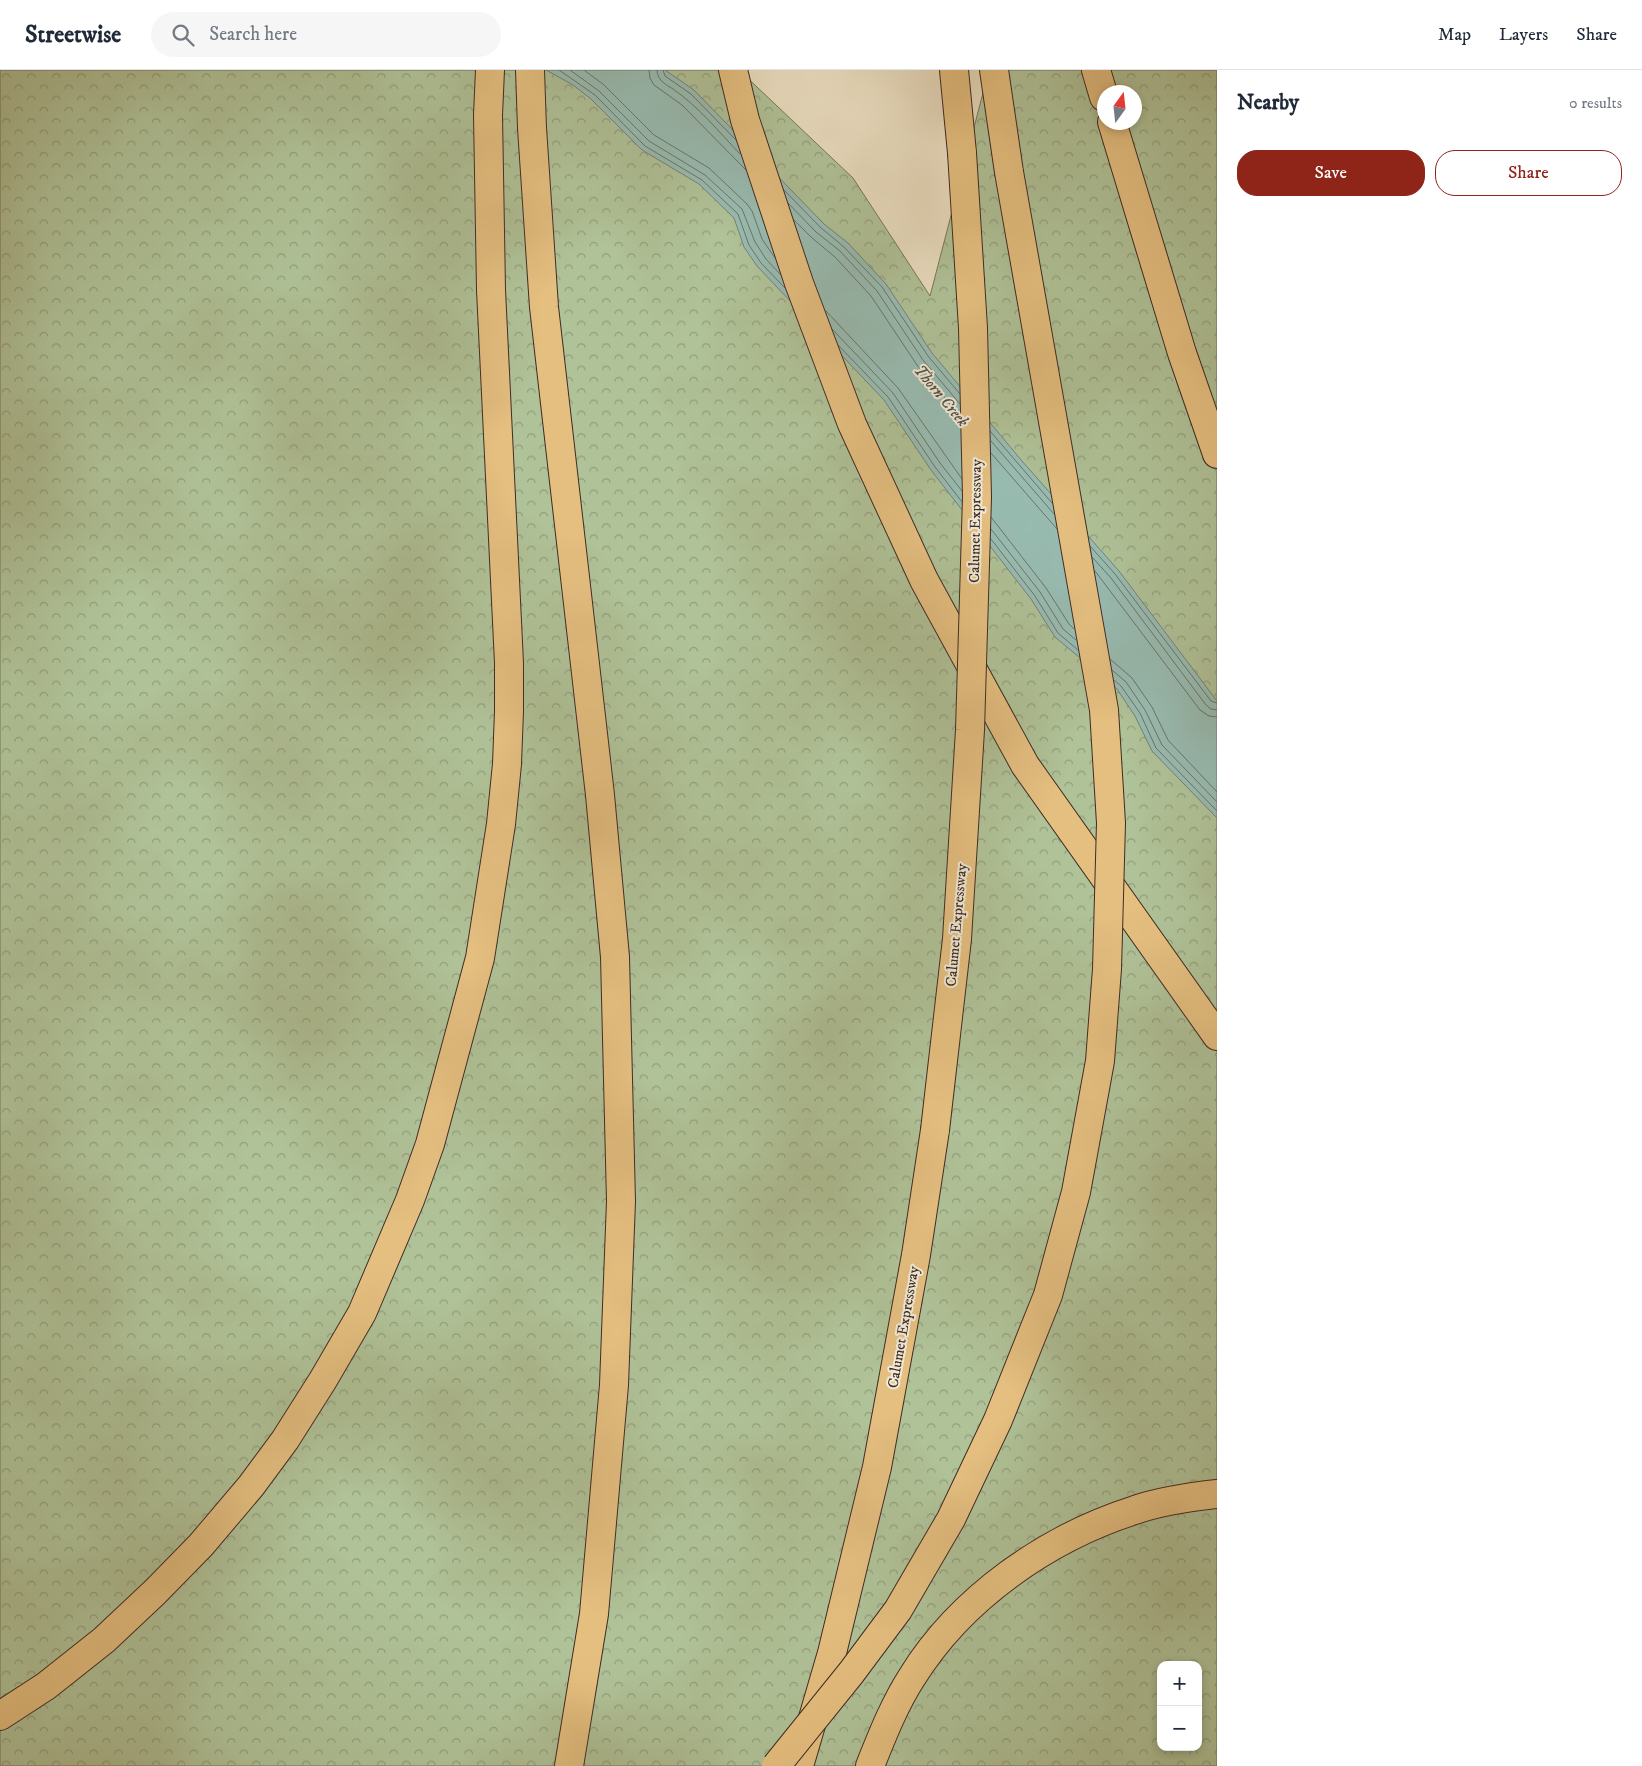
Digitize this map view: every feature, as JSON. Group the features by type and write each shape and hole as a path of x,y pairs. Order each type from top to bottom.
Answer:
{"highway":[{"path":"0,1716 46,1686 104,1640 201,1545 251,1486 285,1440 324,1380 362,1313 410,1200 430,1144 480,958 501,824 507,764 509,663 491,290 488,114 490,70"},
{"path":"530,70 544,307 600,795 615,957 621,1201 614,1385 594,1614 569,1766"},
{"path":"733,70 745,120 806,301 852,424 924,580 1025,765 1217,1036"},
{"name":"Calumet Expressway","path":"799,1766 832,1653 877,1467 916,1255 935,1130 957,938 970,730 977,497 973,328 962,153 954,70"},
{"path":"776,1766 851,1673 898,1610 951,1519 998,1420 1048,1295 1076,1192 1100,1061 1107,969 1111,823 1104,710 1009,172 994,70"},
{"path":"1096,70 1100,85"},
{"path":"1114,130 1182,353 1217,454"},
{"path":"870,1766 891,1714 912,1676 941,1638 1008,1575 1048,1548 1093,1526 1136,1509 1186,1498 1217,1494"}],"green space":[{"path":"0,70 601,70 676,120 666,70 739,70 853,178 930,296 989,70 1217,70 1217,1766 0,1766"}],"water":[{"name":"Thorn Creek","path":"546,70 665,70 694,90 824,224 848,243 886,284 932,353 1022,461 1119,571 1217,701 1217,818 1152,751 1135,716 1117,689 1055,637 1031,599 931,470 884,400 757,266 744,247 734,218 699,184 642,150 591,99 573,85"}]}
